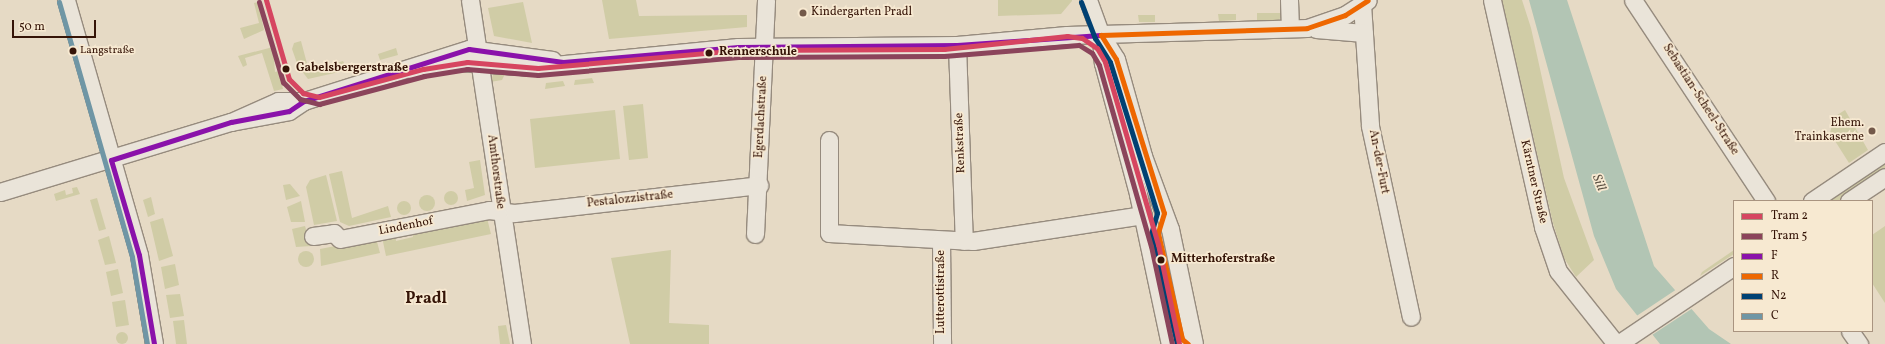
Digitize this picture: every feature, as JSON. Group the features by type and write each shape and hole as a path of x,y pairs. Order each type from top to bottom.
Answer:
{"street":[{"path":"66,0 110,160 139,255 154,344"},
{"name":"Amthorstraße","path":"470,0 481,56 500,211 522,344"},
{"name":"Egerdachstraße","path":"755,234 759,185 766,0"},
{"path":"1088,0 1101,35 1116,59 1145,160 1174,243 1194,344"},
{"path":"1289,0 1290,28"},
{"name":"Kärntner Straße","path":"1492,0 1543,227 1558,270 1617,344"},
{"name":"Sebastian-Scheel-Straße","path":"1633,0 1765,200"},
{"path":"1307,28 1325,24 1365,2"},
{"name":"An-der-Furt","path":"1365,2 1364,33 1370,126 1411,317"},
{"path":"0,192 110,160 231,122 282,113 304,101 411,69 481,56 522,68 563,62 765,48 957,45 1101,35 1290,28 1364,33"},
{"path":"1101,35 1103,63 1143,215 1170,344"},
{"name":"Renkstraße","path":"957,45 964,241"},
{"path":"829,140 828,233 941,241 964,241 1143,215"},
{"path":"1813,200 1885,152"},
{"path":"1850,200 1885,177"},
{"name":"Pestalozzistraße","path":"500,211 522,212 759,185"},
{"name":"Lindenhof","path":"313,236 334,233 340,240 489,210 500,211"},
{"name":"Lutterottistraße","path":"941,241 942,344"},
{"path":"1617,344 1733,267"},
{"path":"1851,332 1859,344"}],"shaded area":[{"path":"602,0 636,0 639,16 747,15 747,27 609,39"},
{"path":"998,0 1072,1 1061,14 998,16"},
{"path":"1502,0 1522,0 1531,28 1564,178 1594,260 1576,277 1564,258 1553,223"},
{"path":"258,2 264,30 244,39 240,28 259,23 254,3"},
{"path":"523,2 532,43 494,36 488,8"},
{"path":"1257,13 1284,13 1278,21 1257,21"},
{"path":"1218,14 1236,14 1236,20 1219,21"},
{"path":"1138,15 1155,15 1155,22 1139,22"},
{"path":"301,41 309,71 343,61 348,70 308,79 298,66 292,49 294,43"},
{"path":"273,47 275,72 279,71 283,89 274,91 262,53 245,58 247,65 243,67 238,56"},
{"path":"396,48 398,55 380,60 378,54"},
{"path":"506,72 502,80 490,82 494,73"},
{"path":"592,78 594,83 574,85 575,80"},
{"path":"563,81 565,86 545,89 546,83"},
{"path":"643,104 648,158 629,160 623,106"},
{"path":"615,110 620,159 535,168 530,119"},
{"path":"1845,110 1868,150 1849,163 1830,133 1834,117"},
{"path":"480,160 485,195 467,201 465,190 474,188 469,162"},
{"path":"1885,161 1885,171 1842,200 1826,200"},
{"path":"342,171 352,218 388,206 391,217 349,226 340,222 329,174"},
{"path":"326,175 337,221 314,225 306,187 310,180"},
{"path":"290,184 300,196 286,200 283,185"},
{"path":"77,187 80,194 56,201 54,194 65,190 66,195 73,193 72,188"},
{"path":"448,191 454,191 458,195 458,201 454,205 448,205 444,201 444,195"},
{"path":"427,195 433,197 435,203 433,209 427,211 421,209 419,203 421,197"},
{"path":"151,197 155,214 148,217 143,200"},
{"path":"97,198 106,229 99,231 90,200"},
{"path":"301,201 305,222 291,222 287,207"},
{"path":"401,201 407,201 411,205 411,211 407,215 401,215 397,211 397,205"},
{"path":"163,218 173,256 159,261 150,222"},
{"path":"487,218 491,234 386,256 382,237 395,234 396,241 413,237 412,230"},
{"path":"305,226 311,246 296,247 292,229"},
{"path":"1885,226 1885,303 1873,285 1873,234"},
{"path":"109,236 116,263 105,265 98,240"},
{"path":"376,238 380,253 321,266 320,249"},
{"path":"671,250 669,323 709,325 709,344 630,344 611,258"},
{"path":"303,251 309,251 314,256 312,265 309,267 303,267 298,262 298,256"},
{"path":"1733,251 1733,255 1700,276 1702,272"},
{"path":"175,264 179,285 165,289 161,267"},
{"path":"118,269 123,293 111,296 106,272"},
{"path":"180,294 184,316 170,318 166,295"},
{"path":"125,300 129,325 116,327 112,302"},
{"path":"184,320 187,344 176,344 173,321"},
{"path":"506,325 510,344 500,344 498,326"},
{"path":"120,332 124,332 128,338 124,344 120,344 116,340 116,336"}],"water":[{"name":"Sill","path":"1529,0 1567,0 1654,266 1709,329 1731,344 1660,344 1616,289 1594,236"}],"pier":[{"path":"1677,289 1693,308 1649,337 1635,317"}],"tram line":[{"name":"2","path":"266,0 289,79 303,93 319,97 423,69 467,62 538,68 741,50 944,49 1067,36 1082,38 1097,48 1105,62 1158,244 1179,344"},
{"name":"5","path":"259,2 283,82 300,99 319,104 424,76 467,69 538,75 741,57 944,56 1079,45 1092,53 1099,65 1151,246 1172,344"}],"transit line":[{"name":"R","path":"1101,35 1307,28 1345,15 1368,0"},
{"name":"C","path":"59,2 132,257 147,344"},
{"name":"N2","path":"1081,2 1095,38 1110,62 1157,213 1151,234 1177,344"},
{"name":"F","path":"111,160 231,122 289,111 304,101 469,49 563,62 738,47 957,45 1101,35"},
{"name":"R","path":"1101,35 1116,59 1164,213 1158,233 1182,339 1188,344"},
{"name":"F","path":"111,160 139,255 154,344"}],"place":[{"name":"Kindergarten Pradl","path":"803,13"},
{"name":"Langstraße","path":"73,51"},
{"name":"Rennerschule","path":"709,53"},
{"name":"Gabelsbergerstraße","path":"286,69"},
{"name":"Ehem. Trainkaserne","path":"1872,131"},
{"name":"Mitterhoferstraße","path":"1161,260"}],"district":[{"name":"Pradl","path":"426,299"}]}
